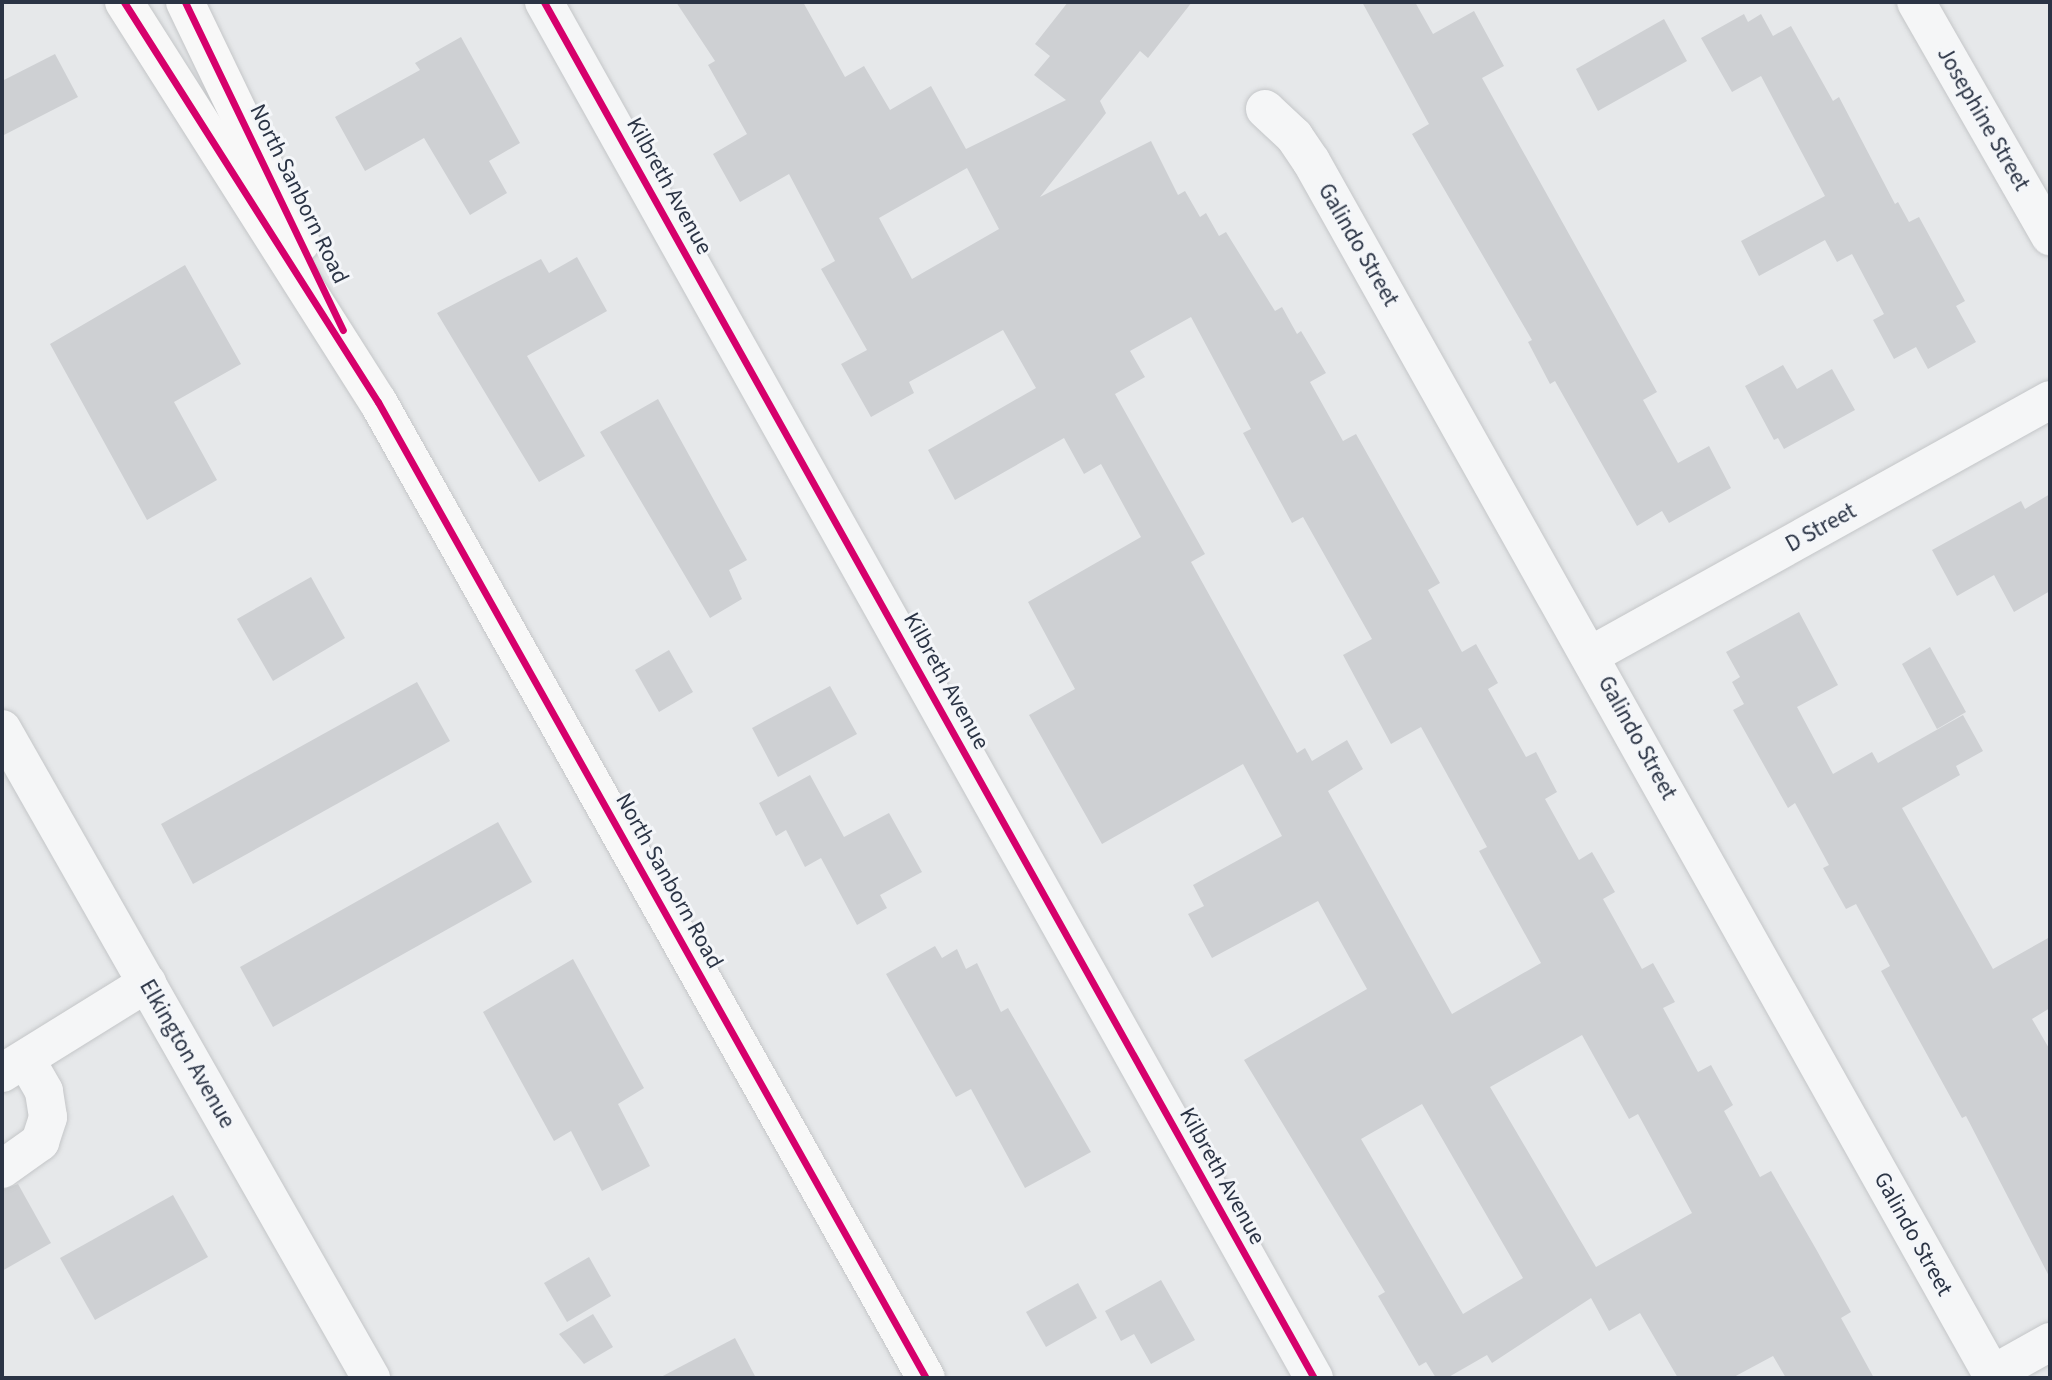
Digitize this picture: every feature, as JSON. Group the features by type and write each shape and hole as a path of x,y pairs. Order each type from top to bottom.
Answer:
{"main road":[{"name":"North Sanborn Road","path":"124,2 378,402 926,1378"},
{"name":"North Sanborn Road","path":"185,2 378,402"}],"street":[{"name":"Kilbreth Avenue","path":"544,2 1314,1378"},
{"name":"Josephine Street","path":"1916,2 2050,236"},
{"name":"Galindo Street","path":"1265,109 1294,136 1311,161 1591,655 1992,1376"},
{"name":"D Street","path":"1591,655 2050,400"},
{"name":"Elkington Avenue","path":"2,729 372,1378"},
{"path":"2,1169 40,1142 48,1117 44,1091 14,1067 147,984"},
{"path":"1992,1376 2050,1342"}],"building":[{"path":"676,2 803,2 845,77 864,66 890,110 931,86 966,149 1066,100 1034,75 1050,56 1035,44 1068,2 1192,2 1148,58 1140,51 1100,101 1106,113 1040,197 1151,141 1178,195 1185,191 1200,217 1206,213 1219,236 1226,232 1275,311 1282,307 1297,334 1301,331 1326,373 1310,382 1343,441 1356,434 1440,583 1428,590 1462,652 1476,644 1498,683 1488,689 1526,757 1536,752 1557,792 1545,799 1579,860 1592,852 1615,892 1603,899 1642,969 1653,963 1675,1002 1663,1008 1698,1072 1711,1065 1733,1105 1724,1111 1760,1177 1771,1171 1816,1249 1851,1312 1841,1318 1874,1378 1786,1378 1773,1356 1732,1378 1678,1378 1640,1313 1609,1331 1591,1298 1492,1363 1487,1355 1447,1378 1436,1378 1426,1362 1419,1366 1378,1296 1385,1292 1244,1060 1367,989 1318,901 1212,958 1188,914 1204,906 1193,885 1282,836 1243,764 1102,844 1029,715 1075,689 1028,602 1141,537 1101,464 1084,474 1064,438 955,500 928,450 1036,388 1003,330 909,382 914,393 871,417 841,364 867,350 821,269 835,261 789,174 740,202 713,154 747,134 708,65 715,61","holes":["967,168 999,229 912,279 879,218","1191,317 1251,429 1243,433 1292,523 1303,517 1372,639 1343,655 1391,744 1421,727 1487,847 1479,851 1541,963 1452,1014 1328,791 1363,769 1347,740 1312,761 1305,748 1297,753 1191,562 1205,554 1115,394 1145,377 1130,351","1582,1035 1629,1119 1638,1114 1692,1213 1596,1267 1490,1087","1422,1104 1523,1278 1463,1314 1361,1139"]},
{"path":"1362,2 1415,2 1433,34 1474,11 1504,66 1482,78 1657,392 1643,400 1678,463 1709,446 1731,488 1669,523 1662,511 1637,526 1555,381 1550,384 1528,342 1532,340 1412,134 1429,124"},
{"path":"1744,14 1748,22 1761,14 1773,36 1791,26 1833,101 1839,97 1895,204 1898,202 1909,222 1919,217 1965,301 1956,306 1976,342 1928,369 1916,347 1894,359 1873,320 1884,314 1852,254 1837,262 1825,240 1759,276 1741,241 1825,196 1761,76 1732,92 1701,38"},
{"path":"1664,19 1687,61 1598,111 1576,69"},
{"path":"461,37 520,143 489,161 507,193 470,215 424,138 365,171 335,117 420,70 415,63"},
{"path":"55,54 78,97 2,136 2,81"},
{"path":"577,257 607,311 527,356 585,456 539,482 437,313 541,259 549,273"},
{"path":"185,265 241,364 174,402 217,480 147,520 50,344"},
{"path":"1783,365 1797,389 1832,369 1855,410 1784,449 1778,438 1774,440 1745,386"},
{"path":"658,399 747,560 729,570 742,599 710,618 600,432"},
{"path":"2050,494 2050,591 2014,612 1994,575 1957,596 1932,550 2021,501 2025,509"},
{"path":"311,577 345,638 273,681 237,619"},
{"path":"1799,612 1838,685 1797,707 1833,774 1872,752 1878,763 1963,715 1983,751 1956,766 1960,775 1902,808 1993,969 2050,937 2050,1008 2032,1019 2050,1050 2050,1278 1966,1116 1962,1118 1881,971 1890,966 1856,904 1846,909 1823,868 1829,865 1795,803 1788,808 1733,710 1744,704 1732,682 1740,677 1726,652"},
{"path":"1930,647 1966,712 1937,729 1902,664"},
{"path":"669,650 693,692 659,712 635,670"},
{"path":"417,682 450,741 193,884 161,824"},
{"path":"830,686 857,734 778,777 752,728"},
{"path":"810,775 844,837 889,813 922,872 880,895 887,908 857,925 821,858 805,867 786,830 776,836 759,803"},
{"path":"498,822 532,882 273,1027 240,967"},
{"path":"935,946 942,958 957,949 966,969 977,963 1001,1012 1008,1008 1091,1152 1025,1188 971,1089 956,1097 886,974"},
{"path":"573,959 644,1088 618,1104 650,1166 602,1191 571,1131 554,1141 483,1012"},
{"path":"18,1184 51,1243 2,1271 2,1190"},
{"path":"173,1195 208,1257 95,1320 60,1258"},
{"path":"589,1257 611,1296 567,1322 544,1283"},
{"path":"1161,1280 1195,1340 1151,1364 1134,1334 1121,1341 1105,1311"},
{"path":"1078,1283 1097,1318 1046,1347 1026,1312"},
{"path":"593,1314 613,1347 584,1364 559,1334"},
{"path":"735,1338 756,1378 659,1378"}],"cycle path":[{"path":"124,2 378,402 926,1378"},
{"path":"185,2 343,330"},
{"path":"544,2 1314,1378"}]}
